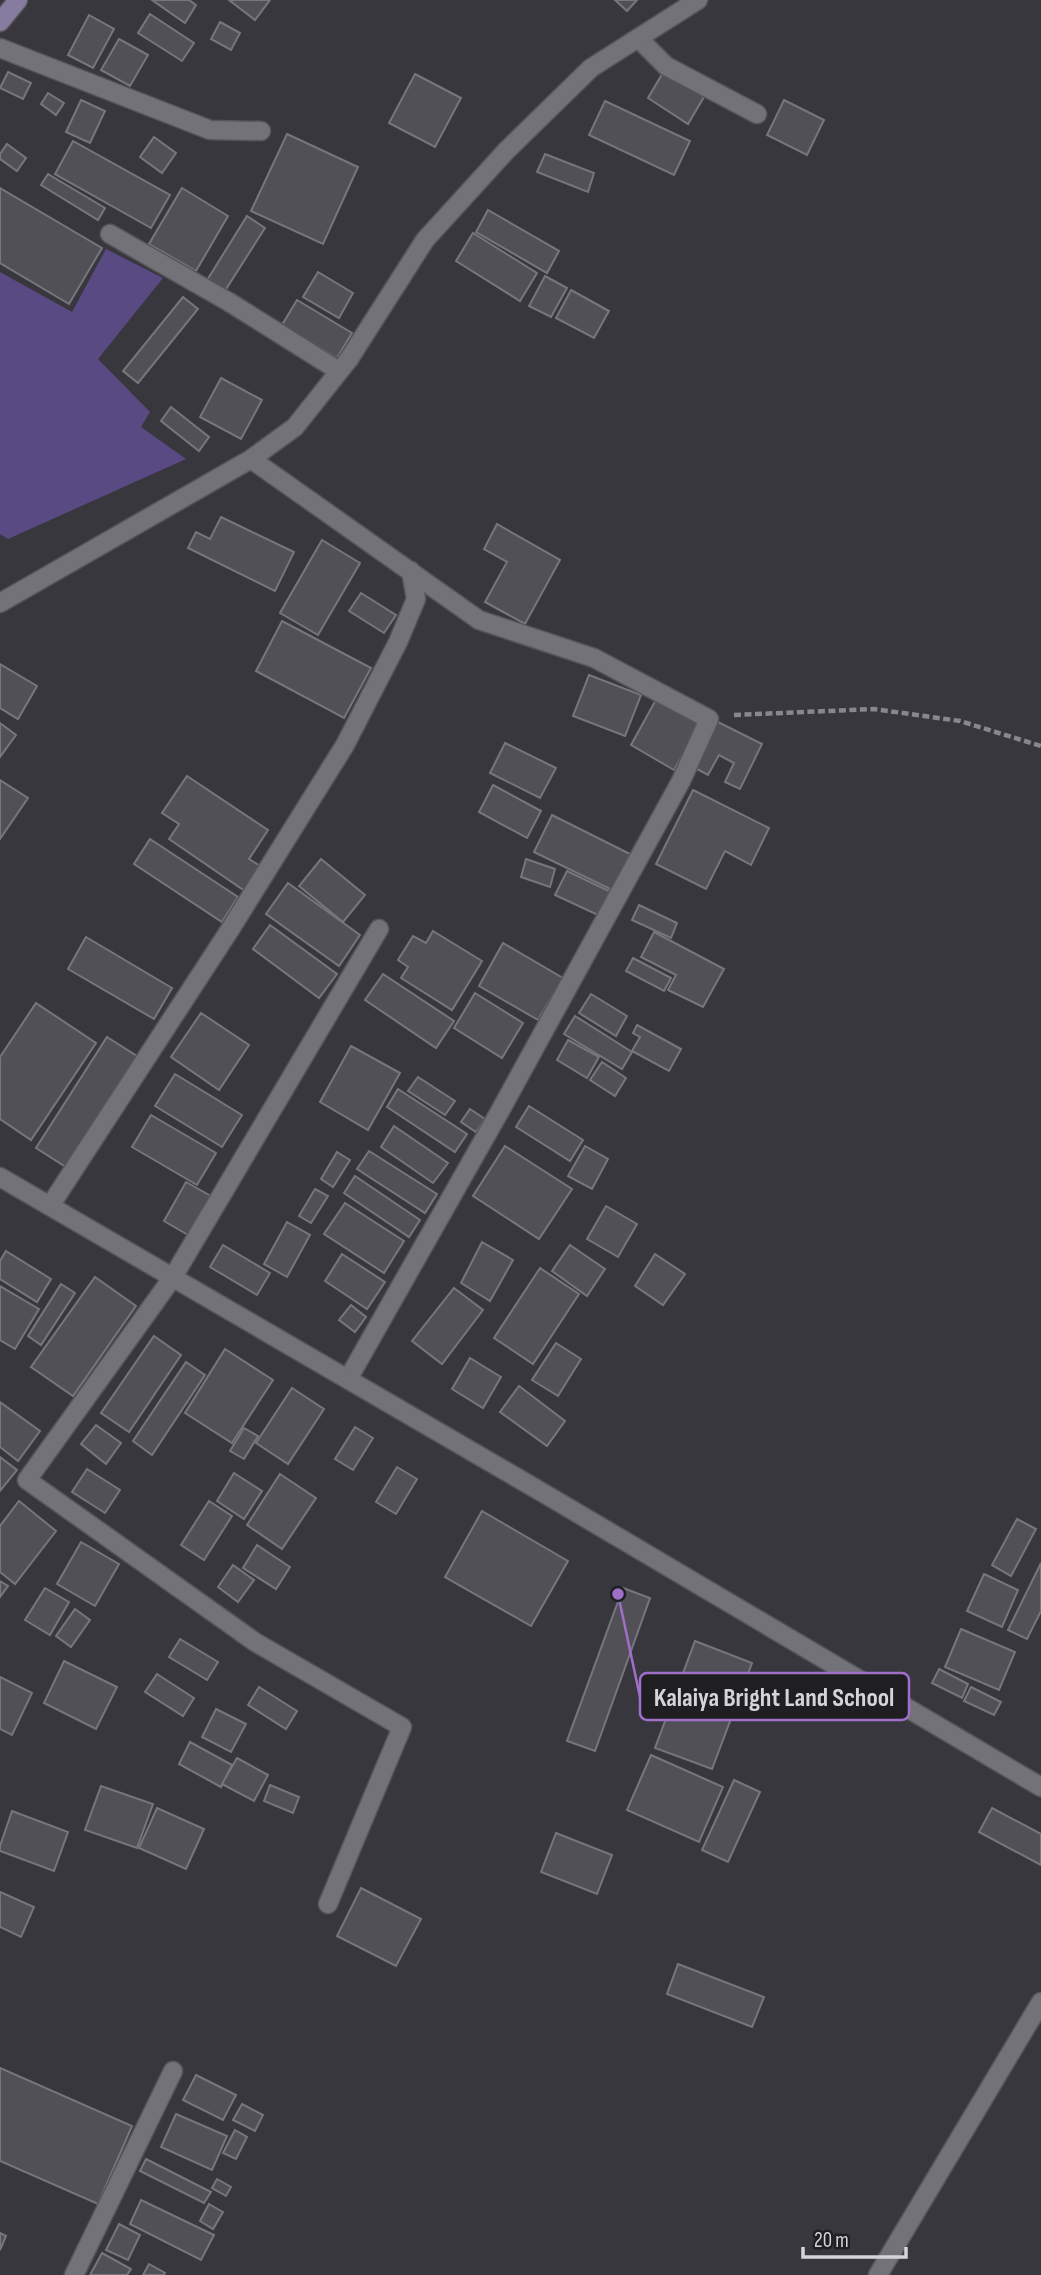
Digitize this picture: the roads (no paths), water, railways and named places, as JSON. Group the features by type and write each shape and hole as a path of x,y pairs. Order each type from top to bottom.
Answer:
{"street":[{"path":"0,22 18,0"},
{"path":"0,603 251,459 295,427 339,371 425,240 506,151 591,68 698,0"},
{"path":"638,38 666,66 757,114"},
{"path":"0,48 211,130 261,131"},
{"path":"110,234 229,302 339,371"},
{"path":"251,459 479,620 594,658 709,719 681,782 348,1379"},
{"path":"50,1206 231,928 345,745 398,642 415,599 411,571"},
{"path":"328,1904 402,1727 255,1642 27,1480 173,1277 379,929"},
{"path":"0,1177 1041,1787"},
{"path":"878,2275 1041,2002"},
{"path":"74,2275 173,2071"}],"place":[{"name":"Kalaiya Bright Land School","path":"618,1594"}]}
